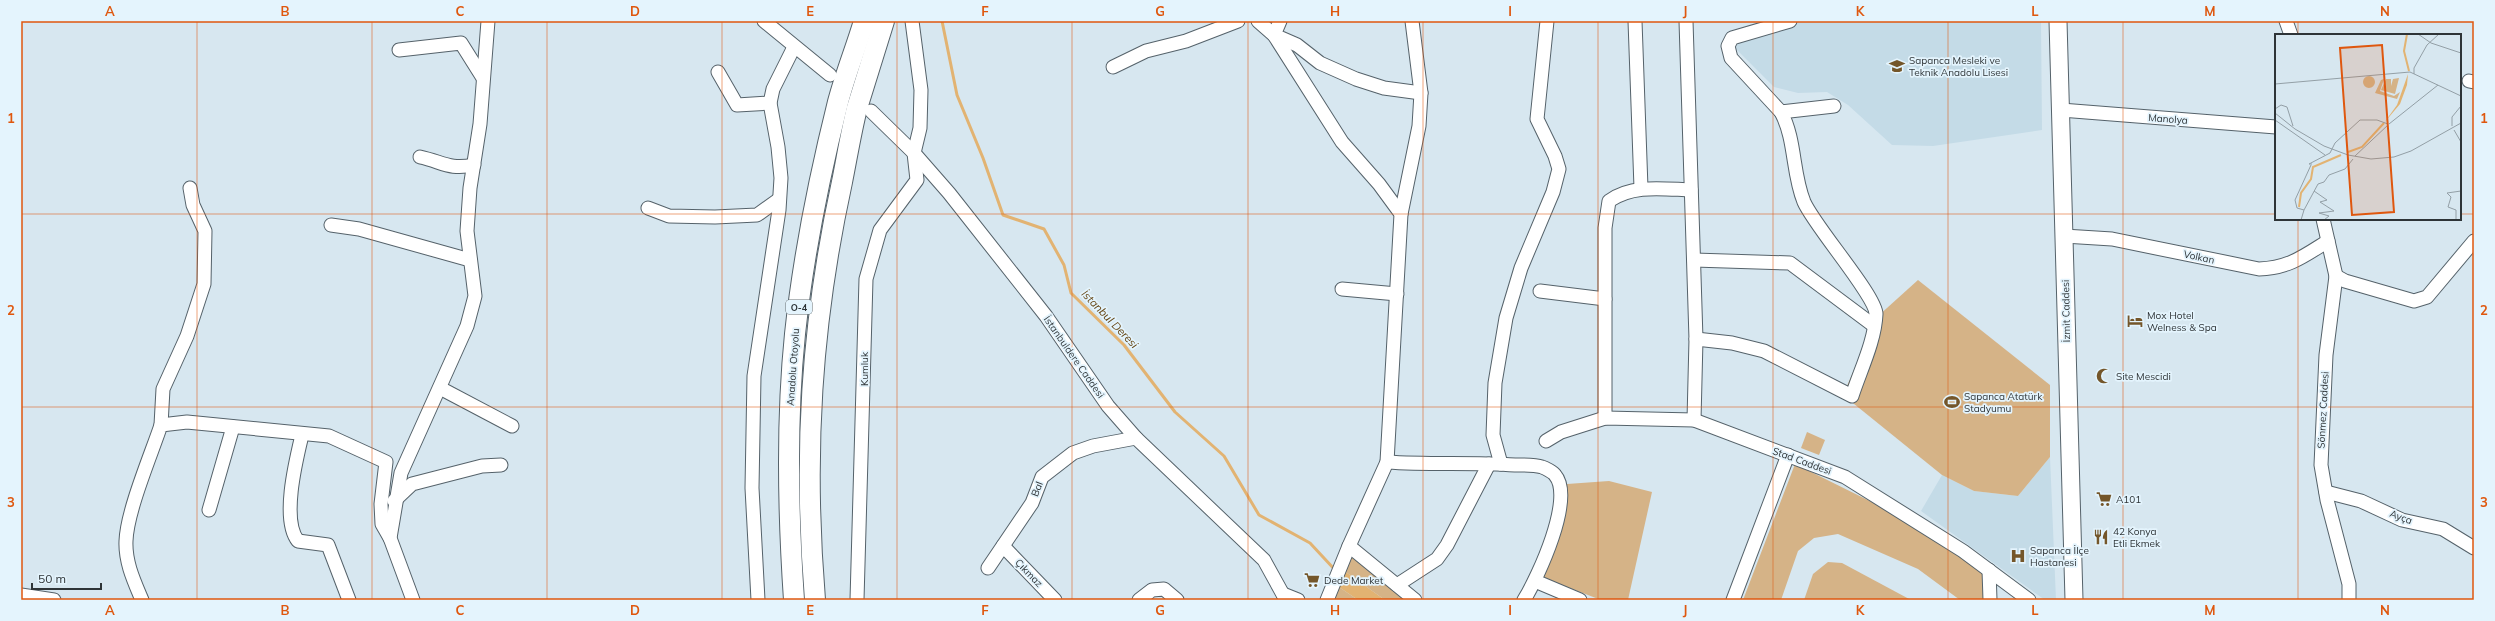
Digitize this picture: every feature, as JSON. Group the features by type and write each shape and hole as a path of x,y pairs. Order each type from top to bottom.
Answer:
{"highway":[{"name":"Anadolu Otoyolu","path":"794,600 790,536 790,397 795,333 805,268 839,101 864,21"},
{"name":"Anadolu Otoyolu","path":"815,600 810,535 808,463 815,336 824,271 857,109 884,21"}],"main road":[{"name":"İzmit Caddesi","path":"2048,21 2063,600"},
{"name":"İzmit Caddesi","path":"2058,21 2074,600"}],"street":[{"path":"390,538 394,501 401,473 467,326 475,296 466,231 480,124 488,21"},
{"path":"764,21 830,75"},
{"name":"Kumluk","path":"857,600 866,279 880,230 917,180 914,153 920,128 921,90 912,21"},
{"path":"1114,67 1146,51 1186,41 1238,21"},
{"path":"1258,21 1274,35 1342,142 1379,184 1401,214"},
{"path":"1274,35 1280,21"},
{"path":"1327,600 1349,546 1387,462 1401,214 1418,126 1421,93 1412,21"},
{"path":"1397,585 1437,559 1448,545 1495,464 1493,435 1495,383 1506,318 1521,268 1553,192 1558,169 1555,156 1537,119 1547,21"},
{"path":"1635,21 1640,188"},
{"path":"1686,21 1696,339 1694,420"},
{"path":"1696,339 1732,343 1764,351 1852,396 1874,325 1876,313 1863,289 1825,237 1804,203 1798,182 1787,122 1782,112 1731,58 1728,46 1732,38 1790,21"},
{"path":"2286,21 2291,34"},
{"path":"1274,35 1297,45 1320,63 1356,79 1384,88 1421,93"},
{"path":"399,50 461,43 483,78"},
{"path":"758,600 752,488 754,376 779,210 778,200 781,178 778,147 770,103 773,89 794,47"},
{"path":"718,72 737,104 770,103"},
{"path":"1782,112 1834,106"},
{"name":"Manolya","path":"2061,110 2275,127"},
{"name":"İstanbuldere Caddesi","path":"871,112 914,153 949,193 1046,316 1108,406 1136,438 1264,560 1284,598 1298,600"},
{"path":"420,157 437,161 449,167 474,165"},
{"path":"142,600 129,570 126,540 133,512 162,425 163,389 187,336 204,284 205,231 193,205 190,188"},
{"path":"1605,418 1605,228 1609,201 1617,195 1640,188 1691,190"},
{"path":"648,208 669,216 736,216 756,214 778,200"},
{"name":"Sönmez Caddesi","path":"2323,220 2336,276 2326,355 2321,464 2326,492 2349,584 2349,600"},
{"path":"331,225 359,229 470,260"},
{"name":"Volkan","path":"2064,236 2112,239 2259,269 2275,269 2291,264 2328,241"},
{"path":"2336,276 2345,281 2414,300 2426,297 2474,241"},
{"path":"1694,260 1790,263 1874,325"},
{"path":"1342,289 1397,294"},
{"path":"1540,291 1605,299"},
{"path":"440,388 512,426"},
{"name":"Stad Caddesi","path":"1546,441 1561,432 1605,418 1694,420 1845,477 1963,551 2029,600"},
{"path":"162,425 187,422 302,435 329,436 386,462 381,504 382,524 390,538 413,600"},
{"path":"209,510 233,427"},
{"path":"302,435 293,472 291,495 294,535 298,540 328,545 349,600"},
{"name":"Bal","path":"988,568 1032,503 1042,477 1073,453 1093,446 1136,438"},
{"path":"1733,600 1788,455"},
{"path":"1387,462 1495,464 1542,467 1555,474 1561,490 1560,511 1535,581 1524,600"},
{"path":"394,501 412,484 482,466 501,465"},
{"name":"Ayça","path":"2326,492 2361,501 2402,520 2443,529 2474,548"},
{"name":"Çıkmaz","path":"1003,546 1055,600"},
{"path":"1349,546 1416,600"},
{"path":"1989,570 1990,600"},
{"path":"1535,581 1580,600"},
{"path":"1139,600 1152,590 1164,589 1177,600"},
{"path":"21,595 54,600"}],"shaded area":[{"name":"Sapanca Mesleki ve Teknik Anadolu Lisesi","path":"1794,21 2041,21 2042,130 1933,146 1892,145 1848,105 1827,92 1798,93 1774,87 1731,44"},
{"path":"1918,280 2050,385 2050,457 2018,496 1974,491 1942,475 1843,395 1877,317"},
{"path":"1807,432 1825,440 1819,455 1801,448"},
{"name":"Sapanca İlçe Hastanesi","path":"2050,457 2056,600 2045,600 1921,511 1942,475 1974,491 2018,496"},
{"path":"1795,464 1894,513 1983,571 1983,600 1960,600 1918,569 1838,534 1814,538 1798,551 1781,600 1743,600"},
{"path":"1609,481 1652,492 1628,600 1601,600 1541,577 1564,508 1567,484"},
{"path":"1352,552 1405,600 1385,600 1343,570"},
{"path":"1828,562 1842,563 1911,600 1804,600 1813,574"},
{"path":"1343,570 1385,600 1358,600 1336,585"},
{"path":"1336,585 1358,600 1335,600"}],"waterway":[{"name":"İstanbul Deresi","path":"942,21 957,95 983,158 1003,215 1044,229 1064,265 1071,293 1124,345 1175,412 1224,456 1259,515 1310,543 1336,571"}],"place":[{"name":"Sapanca Mesleki ve Teknik Anadolu Lisesi","path":"1897,66"},
{"name":"Mox Hotel Welness & Spa","path":"2135,321"},
{"name":"Site Mescidi","path":"2104,376"},
{"name":"Sapanca Atatürk Stadyumu","path":"1952,402"},
{"name":"A101","path":"2104,499"},
{"name":"42 Konya Etli Ekmek","path":"2101,537"},
{"name":"Sapanca İlçe Hastanesi","path":"2018,556"},
{"name":"Dede Market","path":"1312,580"}]}
